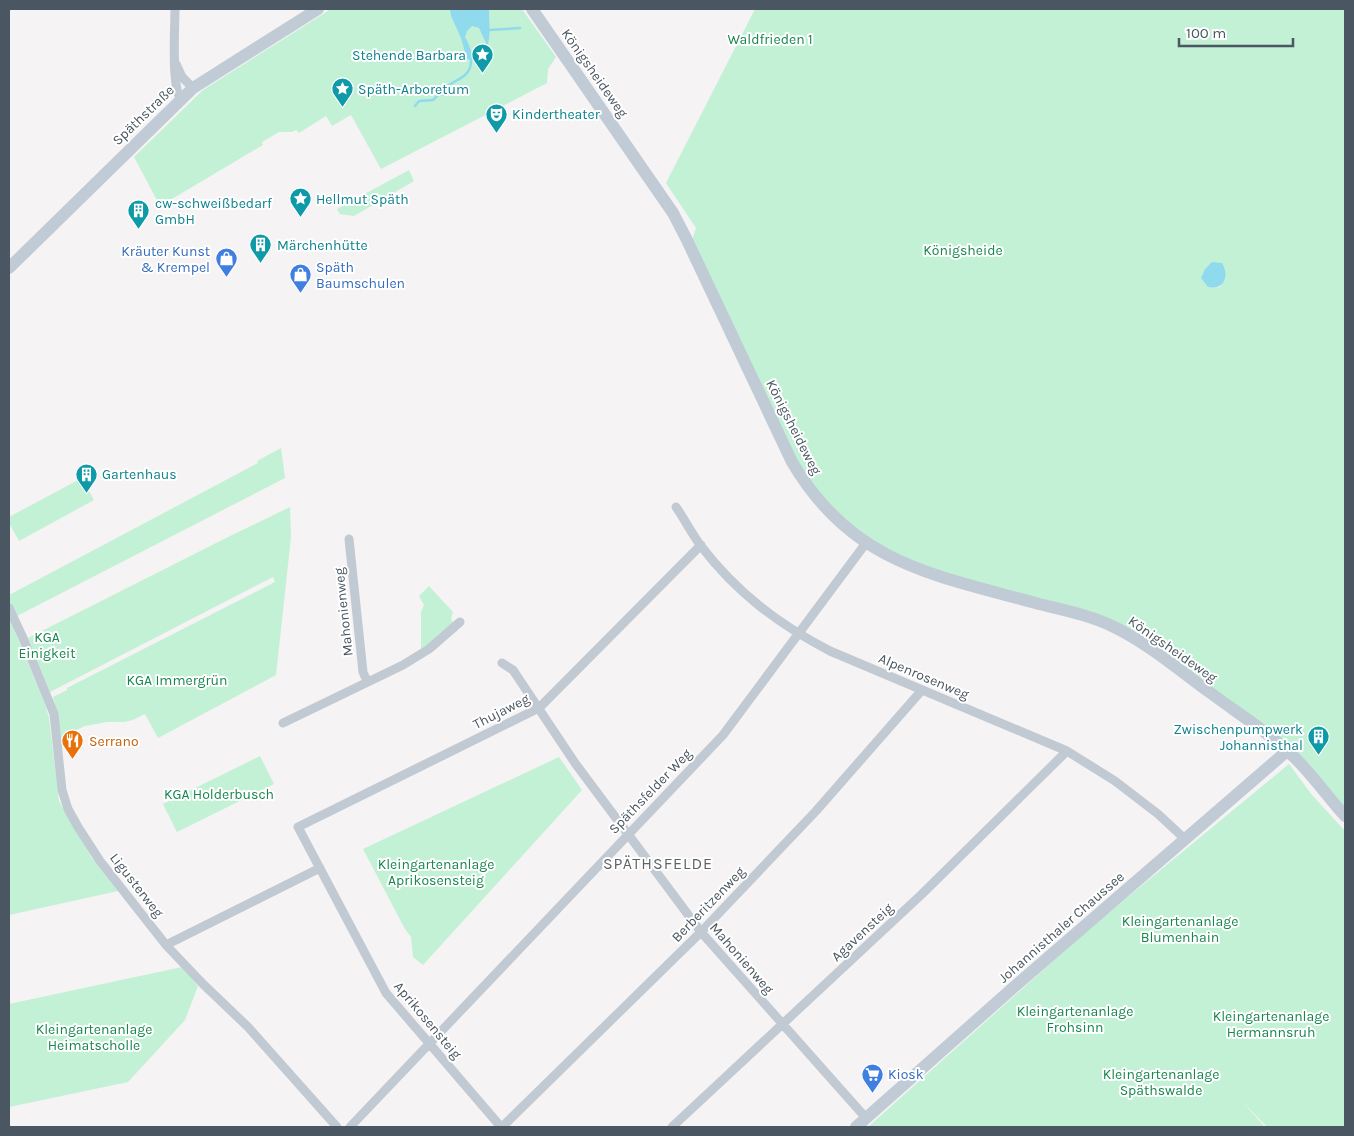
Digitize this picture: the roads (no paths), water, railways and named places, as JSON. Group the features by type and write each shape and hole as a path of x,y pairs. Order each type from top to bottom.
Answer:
{"street":[{"path":"176,9 176,62 174,72 177,92 182,99"},
{"name":"Späthstraße","path":"9,268 192,88 318,9"},
{"name":"Königsheideweg","path":"532,9 673,213 784,446 800,475 831,514 866,543 918,570 1086,616 1126,633 1288,751 1345,816"},
{"path":"176,62 182,77 192,88"},
{"name":"Alpenrosenweg","path":"676,507 701,545 723,573 750,599 798,634 830,651 1066,752 1115,781 1158,814 1186,840"},
{"name":"Mahonienweg","path":"349,539 363,672 367,681"},
{"name":"Späthsfelder Weg","path":"350,1127 723,735 866,543"},
{"name":"Thujaweg","path":"298,827 539,708 701,545"},
{"name":"Ligusterweg","path":"9,608 54,714 62,790 68,809 100,861 135,908 166,944 203,984 248,1027 337,1127"},
{"path":"283,723 403,665 429,649 460,622"},
{"name":"Mahonienweg","path":"502,663 513,670 575,763 701,932 866,1118"},
{"name":"Berberitzenweg","path":"502,1127 701,932 816,811 922,690"},
{"name":"Johannisthaler Chaussee","path":"856,1127 1014,987 1288,751"},
{"name":"Agavensteig","path":"672,1127 922,894 1066,752"},
{"name":"Aprikosensteig","path":"298,827 386,993 502,1127"},
{"path":"166,944 320,868"}],"water":[{"path":"450,9 489,9 490,31 488,45 481,56 475,61 467,59 461,38 451,16","holes":["472,26 479,28 486,43 480,54 475,57 465,37 467,31"]},
{"path":"1212,262 1222,263 1225,273 1222,285 1214,288 1208,287 1201,278 1205,269"}],"waterway":[{"path":"489,30 520,28"},
{"path":"415,106 419,101 433,100 438,95 445,94 445,88 465,75 471,61"}],"place":[{"name":"Stehende Barbara","path":"482,74"},
{"name":"Späth-Arboretum","path":"342,108"},
{"name":"Kindertheater","path":"496,133"},
{"name":"Hellmut Späth","path":"300,218"},
{"name":"cw-schweißbedarf GmbH","path":"139,230"},
{"name":"Märchenhütte","path":"261,264"},
{"name":"Kräuter Kunst & Krempel","path":"226,278"},
{"name":"Späth Baumschulen","path":"300,294"},
{"name":"Gartenhaus","path":"86,493"},
{"name":"Zwischenpumpwerk Johannisthal","path":"1319,756"},
{"name":"Serrano","path":"73,760"},
{"name":"Kiosk","path":"872,1093"}],"district":[{"name":"SPÄTHSFELDE","path":"658,863"}],"park label":[{"name":"Waldfrieden 1","path":"770,39"},
{"name":"Königsheide","path":"963,250"},
{"name":"KGA Einigkeit","path":"47,646"},
{"name":"KGA Immergrün","path":"177,680"},
{"name":"KGA Holderbusch","path":"219,794"},
{"name":"Kleingartenanlage Aprikosensteig","path":"436,872"},
{"name":"Kleingartenanlage Blumenhain","path":"1180,930"},
{"name":"Kleingartenanlage Frohsinn","path":"1075,1020"},
{"name":"Kleingartenanlage Hermannsruh","path":"1271,1024"},
{"name":"Kleingartenanlage Heimatscholle","path":"94,1038"},
{"name":"Kleingartenanlage Späthswalde","path":"1161,1082"}]}
